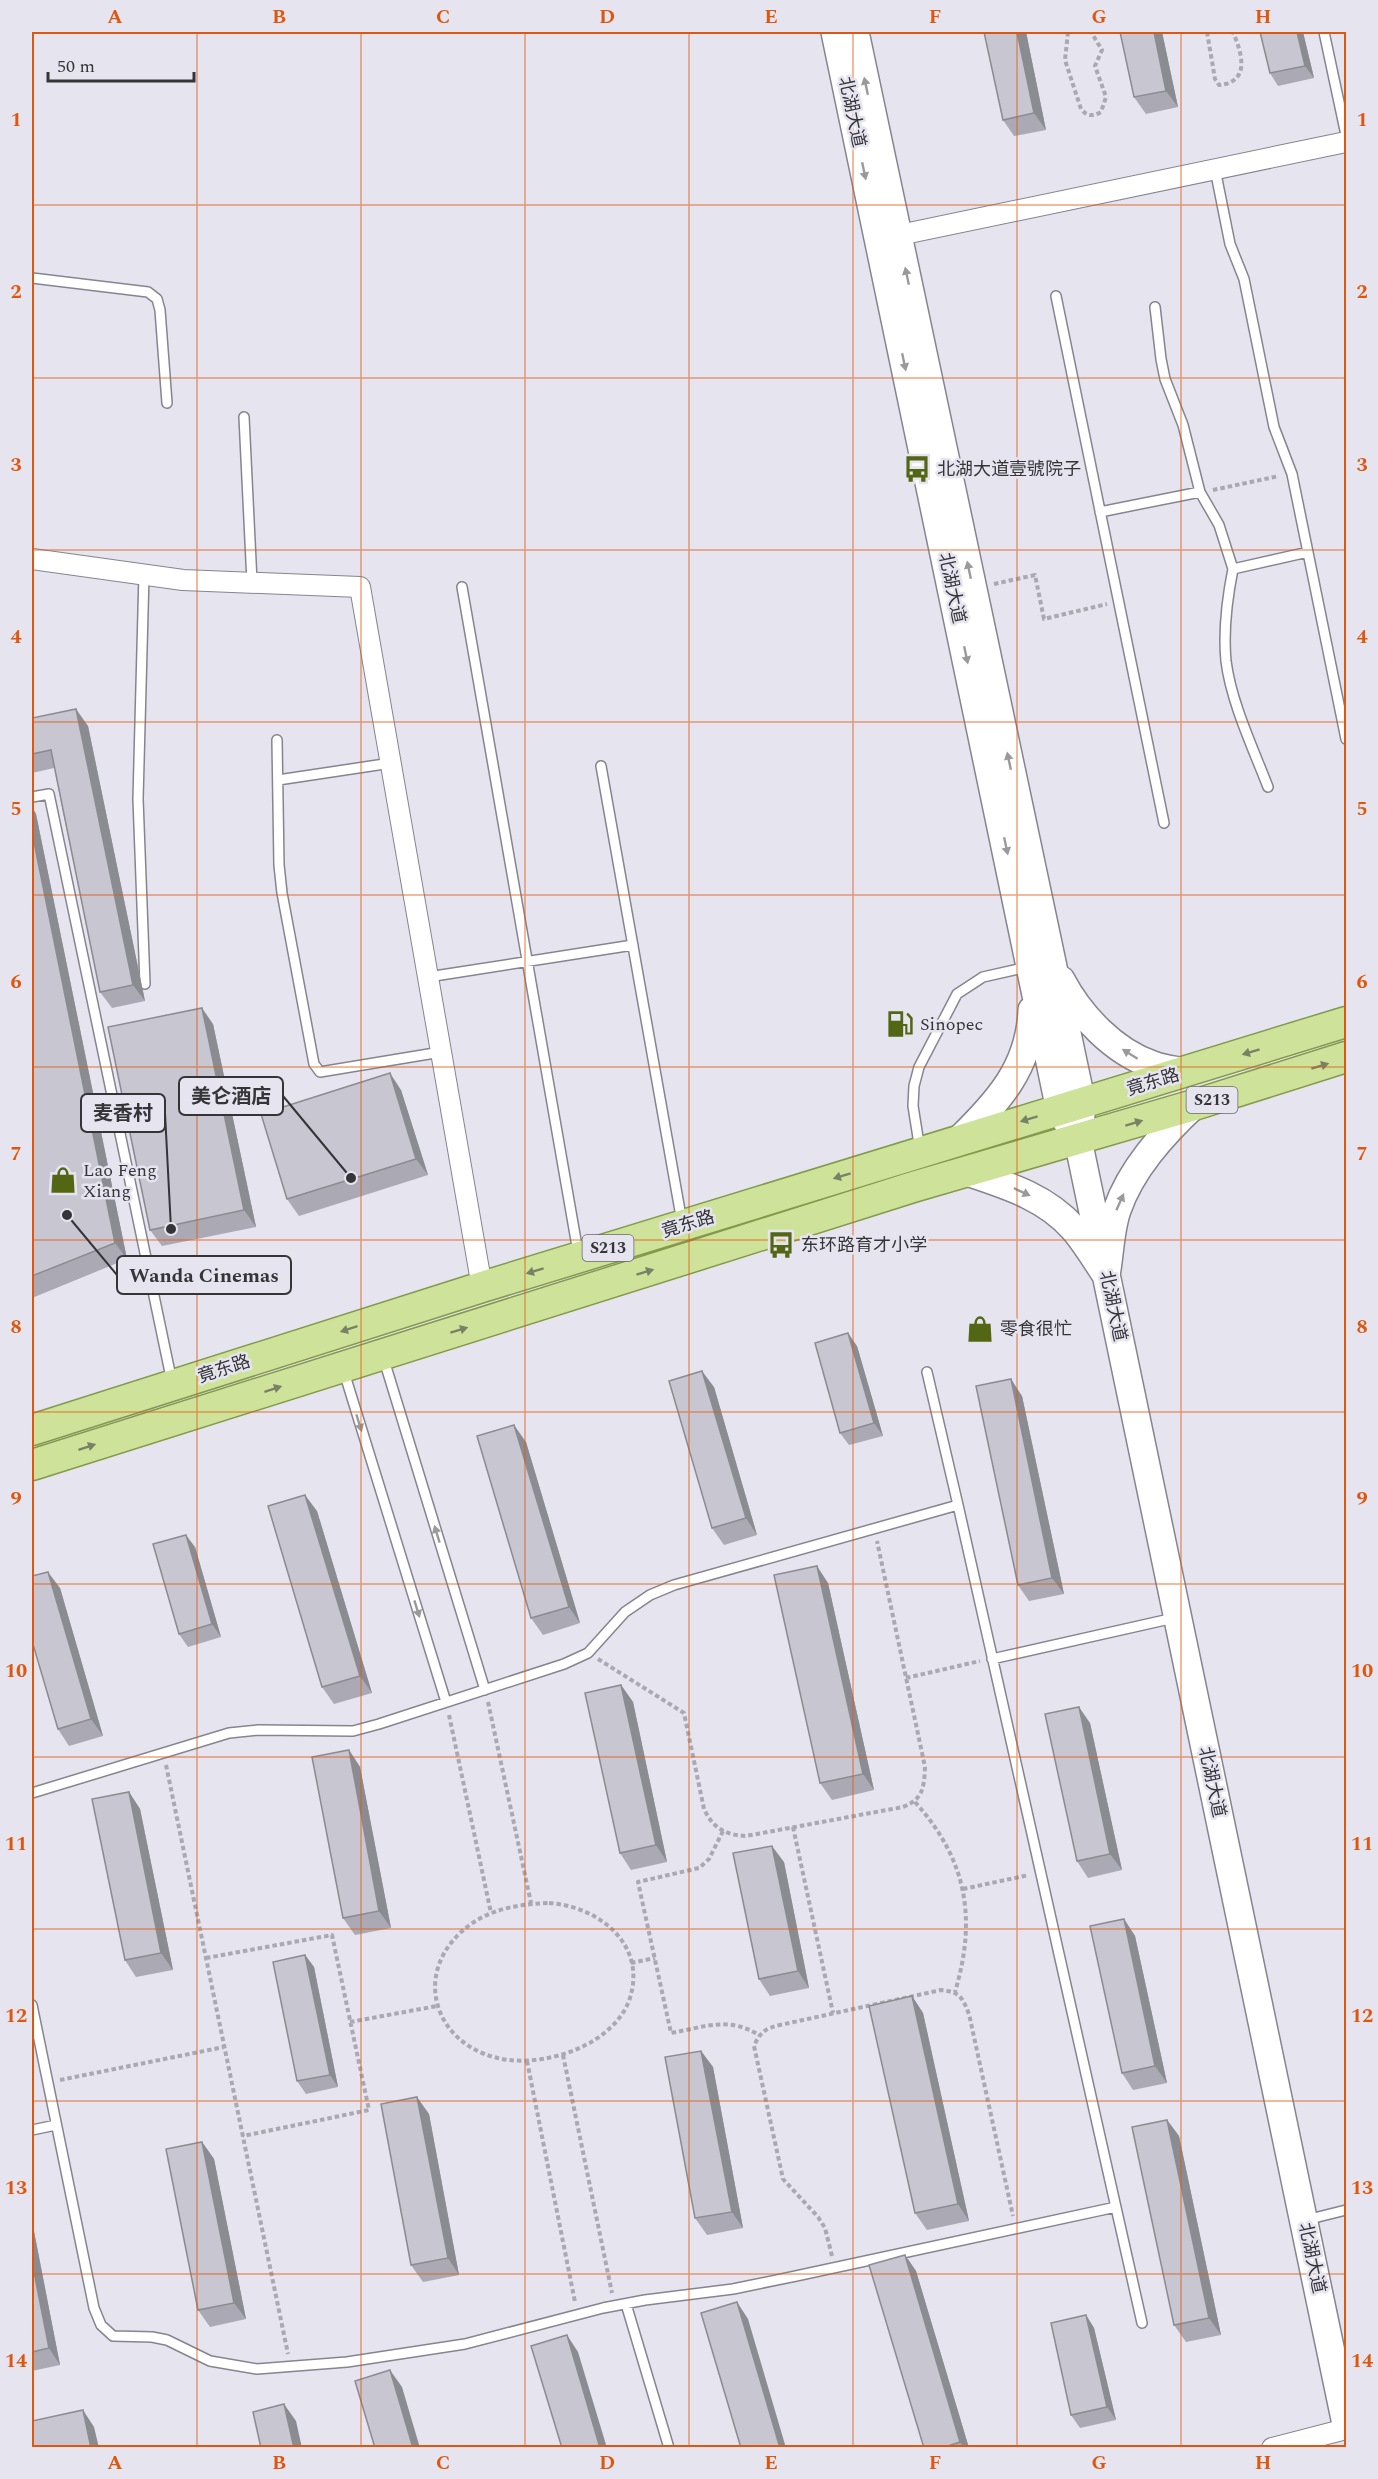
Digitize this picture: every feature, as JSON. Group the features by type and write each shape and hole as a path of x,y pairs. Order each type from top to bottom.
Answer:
{"main road":[{"name":"北湖大道","path":"835,32 888,238 973,589 1041,964"},
{"name":"北湖大道","path":"855,32 888,238 1347,2424"},
{"path":"1041,964 1094,1027 1131,1055 1153,1065 1185,1072"},
{"path":"959,1140 992,1106 1011,1082 1023,1060 1031,1032 1033,1002 1041,964"},
{"name":"竟东路","path":"32,1430 578,1257 1347,1022"},
{"name":"竟东路","path":"32,1465 967,1172 1347,1058"},
{"path":"1106,1275 1116,1212 1126,1188 1171,1126 1194,1105"},
{"path":"967,1172 1007,1185 1054,1210 1074,1229 1106,1275"}],"street":[{"path":"888,238 1347,142"},
{"path":"32,559 183,580 360,587 482,1287"},
{"path":"1272,2448 1347,2429"}],"lane":[{"path":"1324,32 1347,135"},
{"path":"1215,169 1230,244 1244,279 1274,427 1292,474 1347,739"},
{"path":"32,278 148,292 157,299 160,310 167,403"},
{"path":"1056,296 1164,823"},
{"path":"1155,307 1165,379 1183,425 1200,492 1219,525 1233,569 1227,599 1226,661 1230,684 1268,787"},
{"path":"244,417 252,582"},
{"path":"1100,512 1200,492"},
{"path":"1233,569 1308,552"},
{"path":"144,574 138,799 146,984"},
{"path":"462,587 578,1257"},
{"path":"277,740 279,865 282,893 314,1064 320,1072 441,1052"},
{"path":"278,780 391,763"},
{"path":"602,766 682,1226"},
{"path":"32,797 48,794 173,1385"},
{"path":"428,977 633,945"},
{"path":"921,1152 913,1106 914,1086 919,1068 957,994 983,977 1041,964"},
{"path":"382,1354 485,1690"},
{"path":"342,1367 446,1702"},
{"path":"927,1372 1142,2323"},
{"path":"32,1793 229,1733 258,1730 353,1731 485,1690 564,1664 588,1653 625,1612 650,1595 674,1586 958,1505"},
{"path":"992,1659 1178,1617"},
{"path":"32,2005 93,2308 101,2325 113,2336 152,2337 166,2340 210,2361 257,2368 290,2366 347,2362 465,2344 615,2306 733,2289 1116,2207"},
{"path":"32,2057 42,2055"},
{"path":"32,2130 56,2125"},
{"path":"1304,2221 1347,2210"},
{"path":"626,2304 669,2448"}],"path":[{"path":"1068,32 1065,60 1081,109 1086,115 1094,116 1101,112 1106,97 1095,66 1102,50 1091,32"},
{"path":"1207,32 1215,79 1219,85 1233,80 1242,69 1242,53 1233,32"},
{"path":"1200,492 1292,474"},
{"path":"973,589 1035,575 1044,619 1118,602"},
{"path":"588,1653 684,1713 704,1809 709,1820 723,1832 746,1836 903,1807 915,1802 922,1795 925,1767 874,1529"},
{"path":"906,1678 992,1659"},
{"path":"485,1690 531,1904"},
{"path":"446,1702 491,1913"},
{"path":"163,1753 290,2366"},
{"path":"915,1802 941,1834 951,1853 963,1889 967,1929 965,1951 955,1992"},
{"path":"793,1827 833,2013"},
{"path":"723,1832 710,1859 699,1868 638,1882 671,2033 726,2023 740,2025 759,2035"},
{"path":"963,1889 1041,1873"},
{"path":"531,1904 565,1904 598,1917 620,1938 631,1963 632,1986 624,2010 599,2035 582,2047 563,2055 527,2061 508,2060 474,2051 451,2032 437,2006 434,1989 441,1959 459,1934 472,1923 491,1913 531,1904"},
{"path":"206,1958 332,1935 369,2110 243,2136"},
{"path":"631,1963 655,1958"},
{"path":"834,2268 825,2228 818,2217 783,2179 754,2046 759,2035 767,2028 833,2013 941,1990 955,1992 963,2001 969,2014 1016,2229"},
{"path":"350,2022 437,2006"},
{"path":"48,2083 224,2047"},
{"path":"563,2055 615,2306"},
{"path":"527,2061 577,2314"}],"building":[{"path":"984,32 1017,32 1034,113 1003,120"},
{"path":"1120,32 1154,32 1166,91 1134,97"},
{"path":"1260,32 1297,32 1305,66 1270,73"},
{"path":"76,709 133,985 100,992 51,750 32,754 32,718"},
{"path":"32,832 115,1243 32,1276"},
{"path":"202,1008 244,1210 150,1230 108,1027"},
{"path":"390,1073 416,1159 287,1199 261,1114"},
{"path":"848,1333 874,1423 840,1433 815,1343"},
{"path":"702,1371 746,1518 712,1528 669,1381"},
{"path":"1011,1379 1052,1578 1018,1585 976,1386"},
{"path":"514,1425 569,1607 531,1618 477,1436"},
{"path":"305,1495 360,1676 322,1687 268,1506"},
{"path":"186,1535 212,1624 179,1634 153,1544"},
{"path":"817,1566 863,1774 820,1783 774,1575"},
{"path":"48,1572 91,1719 58,1729 32,1641 32,1576"},
{"path":"621,1685 656,1845 620,1853 585,1693"},
{"path":"1079,1707 1110,1854 1077,1861 1045,1714"},
{"path":"349,1750 379,1911 343,1918 312,1757"},
{"path":"129,1792 161,1953 125,1960 92,1799"},
{"path":"772,1846 798,1971 759,1979 733,1853"},
{"path":"1124,1919 1155,2066 1122,2073 1090,1926"},
{"path":"305,1955 330,2075 297,2081 273,1962"},
{"path":"912,1996 958,2204 915,2213 869,2006"},
{"path":"701,2051 732,2212 695,2218 665,2057"},
{"path":"417,2097 448,2258 411,2265 381,2104"},
{"path":"1167,2120 1209,2318 1174,2325 1132,2127"},
{"path":"202,2142 234,2303 198,2310 166,2149"},
{"path":"905,2255 960,2442 942,2448 924,2448 869,2265"},
{"path":"32,2262 49,2348 32,2352"},
{"path":"737,2302 780,2448 741,2448 701,2313"},
{"path":"1086,2315 1107,2407 1071,2415 1051,2323"},
{"path":"567,2335 600,2448 562,2448 531,2346"},
{"path":"390,2370 413,2448 375,2448 355,2381"},
{"path":"284,2404 294,2448 261,2448 253,2412"},
{"path":"83,2410 91,2448 32,2448 32,2421"}],"place":[{"name":"北湖大道壹號院子","path":"917,469"},
{"name":"Sinopec","path":"900,1024"},
{"name":"美仑酒店","path":"351,1178"},
{"name":"Lao Feng Xiang","path":"63,1180"},
{"name":"Wanda Cinemas","path":"67,1215"},
{"name":"麦香村","path":"171,1229"},
{"name":"东环路育才小学","path":"781,1245"},
{"name":"零食很忙","path":"980,1329"}]}
